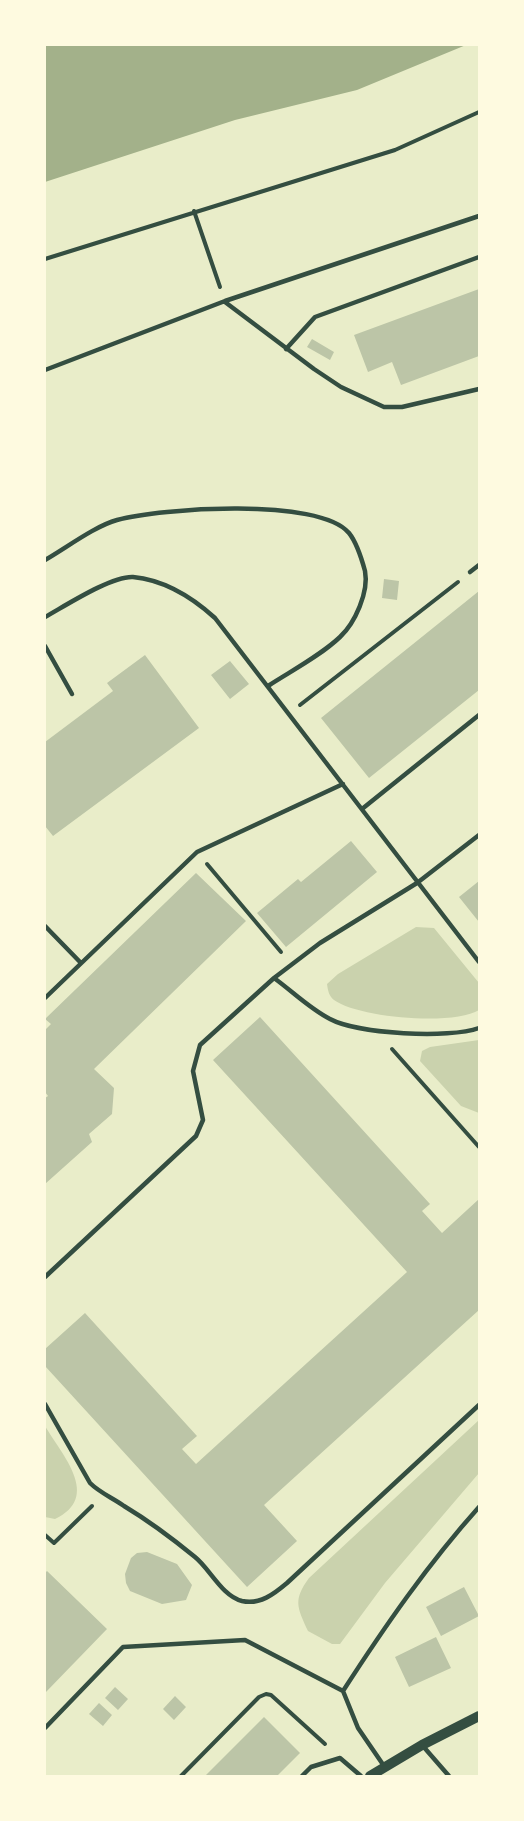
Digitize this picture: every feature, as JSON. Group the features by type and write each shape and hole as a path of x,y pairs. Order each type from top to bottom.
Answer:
{"street":[{"path":"370,1776 422,1744 479,1716"}],"lane":[{"path":"45,370 225,302 479,216"},
{"path":"286,350 315,317 479,257"},
{"path":"225,302 286,350 341,387 384,407 402,407 479,389"},
{"path":"45,560 114,520 135,516 225,507 289,511 329,520 349,533 362,560 367,581 352,623 339,639 268,686"},
{"path":"470,572 479,565"},
{"path":"45,617 89,591 131,577 163,585 195,601 215,618 479,962"},
{"path":"45,646 72,694"},
{"path":"362,809 479,715"},
{"path":"45,998 197,852 343,784"},
{"path":"45,1277 196,1136 202,1120 193,1071 200,1045 291,964 417,883 479,835"},
{"path":"45,926 80,962"},
{"path":"274,978 328,1019 350,1027 376,1031 439,1034 479,1028"},
{"path":"45,1404 90,1483 152,1524 196,1558 234,1597 247,1602 267,1599 479,1405"},
{"path":"343,1691 407,1595 440,1551 479,1507"},
{"path":"45,1728 123,1647 245,1640 343,1691 358,1728 384,1766"},
{"path":"422,1744 449,1776"},
{"path":"302,1776 311,1767 323,1761 340,1758 361,1776"}],"path":[{"path":"45,259 395,150 479,112"},
{"path":"194,211 211,266"},
{"path":"289,713 470,572"},
{"path":"197,852 291,964"},
{"path":"376,1031 479,1147"},
{"path":"45,1535 54,1543 104,1494"},
{"path":"181,1776 259,1697 266,1694 272,1695 340,1758"}],"shaded area":[{"path":"45,45 466,45 357,90 235,120 45,182"},
{"path":"416,927 434,928 479,983 479,1010 449,1018 406,1018 364,1011 346,1006 332,998 327,984 338,974"},
{"path":"479,1040 479,1113 461,1106 420,1061 422,1051 430,1047"},
{"path":"479,1420 479,1473 385,1583 340,1644 332,1644 308,1631 298,1604 301,1592 309,1578"},
{"path":"45,1426 68,1462 77,1488 76,1499 69,1510 55,1519 45,1517"}],"building":[{"path":"479,289 479,356 401,385 392,362 368,372 354,335"},
{"path":"312,339 334,352 330,360 307,347"},
{"path":"384,579 399,581 397,600 382,598"},
{"path":"479,591 479,690 369,778 321,718"},
{"path":"145,655 199,728 53,836 45,826 45,742 113,691 107,683"},
{"path":"230,661 249,684 230,699 211,675"},
{"path":"351,841 377,872 286,947 257,913 298,879 301,882"},
{"path":"196,873 246,921 94,1069 114,1088 112,1114 89,1134 92,1142 45,1184 45,1098 48,1096 45,1092 45,1030 51,1024 45,1019"},
{"path":"479,881 479,922 459,897"},
{"path":"260,1017 430,1204 422,1211 442,1233 479,1199 479,1310 264,1505 297,1541 247,1587 45,1366 45,1349 85,1313 197,1436 182,1449 196,1464 407,1272 213,1060"},
{"path":"147,1552 177,1564 192,1585 186,1600 162,1604 130,1591 125,1574 131,1558 137,1553"},
{"path":"47,1571 107,1629 45,1693 45,1573"},
{"path":"464,1587 479,1616 441,1636 426,1607"},
{"path":"436,1637 451,1668 409,1687 395,1657"},
{"path":"115,1687 128,1699 118,1710 105,1698"},
{"path":"175,1696 186,1707 174,1720 163,1709"},
{"path":"99,1703 112,1715 103,1726 89,1714"},
{"path":"264,1717 300,1753 277,1776 205,1776"}]}
